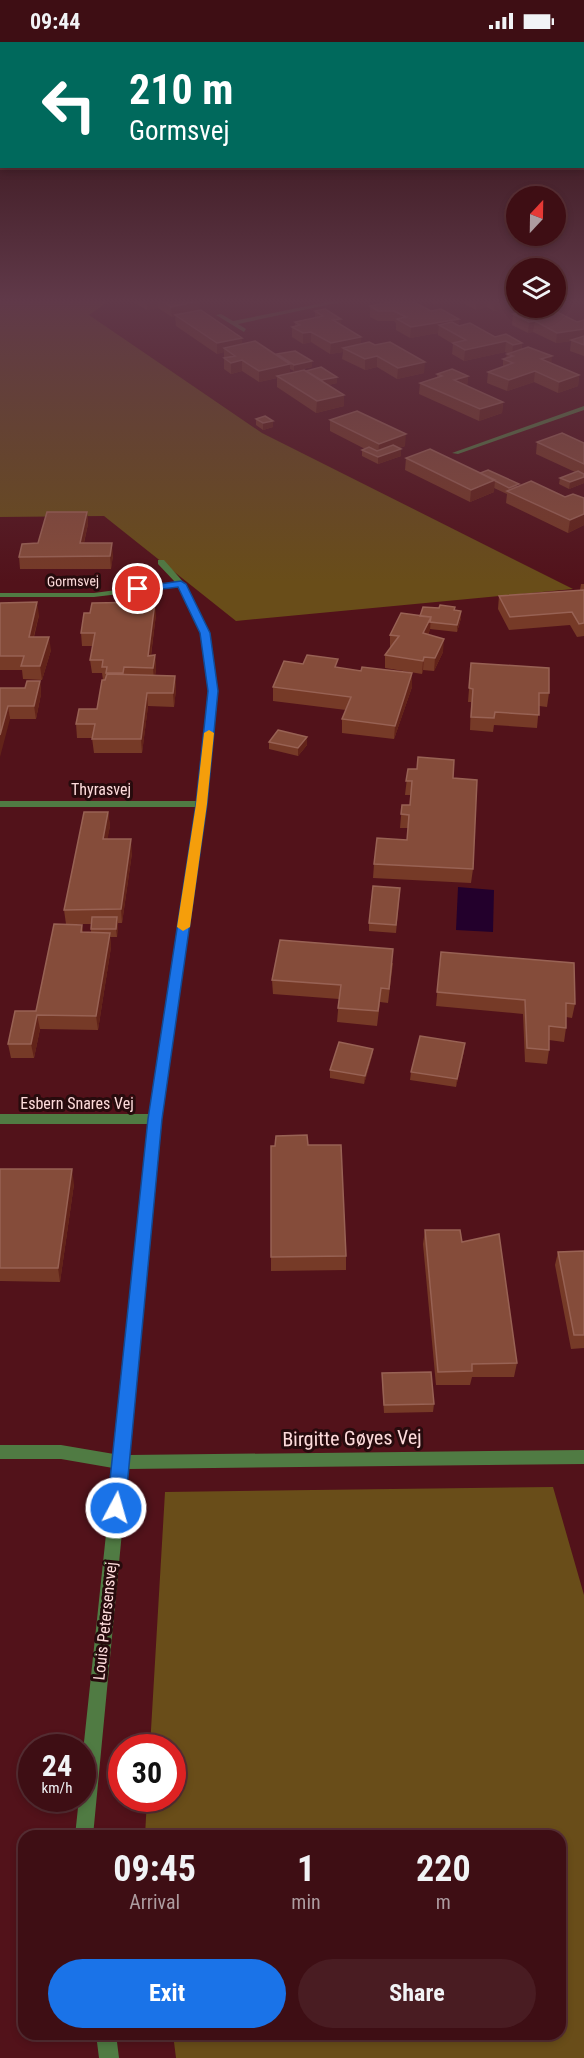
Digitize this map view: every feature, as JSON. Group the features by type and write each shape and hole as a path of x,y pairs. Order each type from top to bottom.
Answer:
{"street":[{"path":"456,453 584,408"},
{"name":"Louis Petersensvej","path":"85,1830 155,1119 202,804 213,691 205,633 181,584 161,562"},
{"name":"Gormsvej","path":"0,595 94,595 181,584"},
{"name":"Thyrasvej","path":"0,804 202,804"},
{"name":"Esbern Snares Vej","path":"0,1119 155,1119"},
{"name":"Birgitte Gøyes Vej","path":"0,1452 61,1452 121,1462 584,1456"},
{"path":"107,2040 109,2058"}],"shaded area":[{"path":"0,394 205,394 262,433 573,589 236,621 104,516 0,517"},
{"path":"458,887 494,890 493,932 456,930"},
{"path":"553,1487 584,1595 584,2058 176,2058 174,2040 566,2040 566,1830 145,1830 146,1812 186,1812 186,1734 151,1734 165,1492"}],"building":[{"path":"306,394 344,395 317,401"},
{"path":"446,394 485,394 503,402 480,409"},
{"path":"357,411 406,434 379,444 330,420"},
{"path":"265,416 273,421 263,423 256,419"},
{"path":"562,433 584,443 584,464 537,442"},
{"path":"393,445 401,449 378,457 362,450 369,447 377,451"},
{"path":"430,449 495,480 471,490 406,458"},
{"path":"488,470 519,484 509,488 480,473"},
{"path":"578,471 584,474 584,477 570,482 560,478"},
{"path":"531,481 565,497 573,494 584,498 584,514 570,520 507,491"},
{"path":"47,512 87,512 80,543 112,543 110,556 19,557 22,544 38,543"},
{"path":"584,590 584,623 579,624 572,612 510,617 499,596"},
{"path":"37,602 29,637 49,637 40,666 21,666 24,656 0,656 0,603"},
{"path":"155,602 148,656 155,655 153,668 124,667 123,673 106,673 107,667 102,667 103,660 90,660 95,633 81,633 84,613 90,613 92,603"},
{"path":"440,605 455,607 454,610 461,611 457,625 430,622 431,617 420,616 423,607 439,608"},
{"path":"401,613 431,617 423,633 444,639 435,658 424,657 423,661 385,655 399,636 390,635"},
{"path":"307,655 338,659 335,667 361,671 362,667 412,673 395,726 342,719 351,697 273,687 284,661 303,664"},
{"path":"471,663 549,668 549,693 539,693 539,715 495,712 494,718 471,717 473,689 469,688"},
{"path":"107,674 175,676 173,693 147,693 141,739 92,739 95,724 76,724 79,709 97,709 102,680 105,680"},
{"path":"27,681 40,681 34,706 8,706 0,735 0,688 25,688"},
{"path":"278,730 307,737 298,748 269,742"},
{"path":"418,757 454,760 453,778 477,780 473,869 374,864 377,838 407,840 409,815 401,814 402,805 410,805 412,781 406,781 408,769 417,769"},
{"path":"84,812 108,812 103,839 131,839 121,909 64,910"},
{"path":"373,886 400,888 396,925 369,923"},
{"path":"92,917 117,917 116,929 91,929"},
{"path":"54,924 82,925 81,932 110,933 96,1016 37,1015 31,1044 8,1044 15,1011 36,1011"},
{"path":"280,940 393,949 389,989 381,988 378,1011 338,1008 341,985 272,980"},
{"path":"441,952 574,963 575,1004 566,1003 566,1028 549,1026 549,1050 527,1048 525,1000 437,992"},
{"path":"420,1036 465,1043 457,1079 411,1072"},
{"path":"339,1042 373,1049 365,1076 330,1070"},
{"path":"307,1135 308,1145 341,1145 346,1256 271,1257 271,1146 275,1146 276,1136"},
{"path":"0,1169 72,1169 58,1268 0,1268"},
{"path":"425,1230 460,1230 462,1242 499,1234 517,1363 472,1364 472,1371 438,1372"},
{"path":"584,1251 584,1335 574,1335 558,1252"},
{"path":"431,1372 434,1404 384,1405 382,1373"}],"slow traffic":[{"path":"183,927 202,804 209,733"}],"route":[{"path":"116,1508 155,1119 202,804 213,691 205,633 181,584 138,589"}]}
